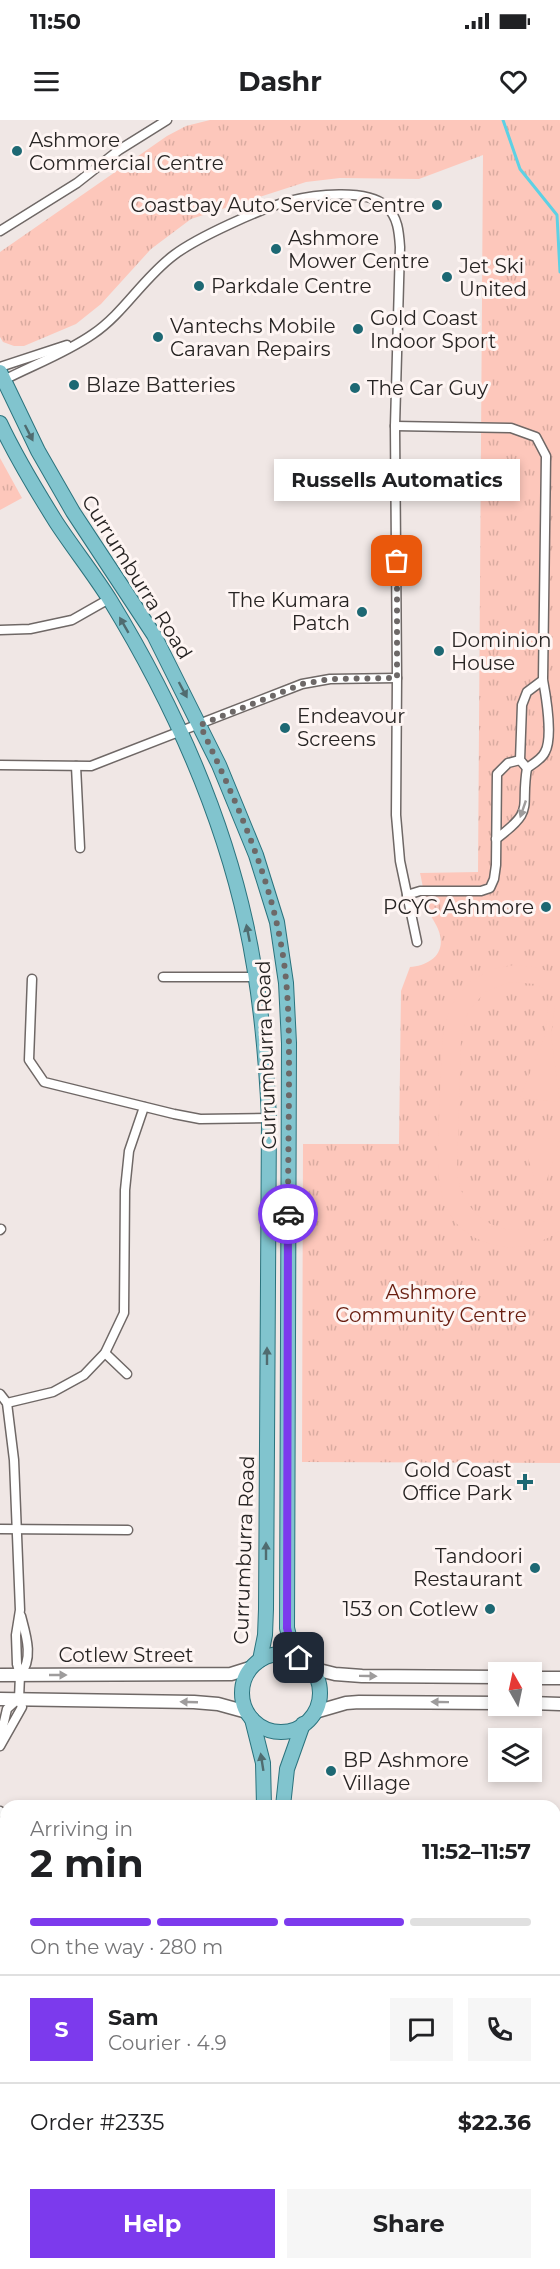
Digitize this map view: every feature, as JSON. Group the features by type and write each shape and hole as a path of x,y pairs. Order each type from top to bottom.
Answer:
{"main road":[{"name":"Currumburra Road","path":"1,375 28,431 73,512 149,627 200,725 256,855 274,911 281,942 286,983 289,1043 287,1611 290,1640 299,1658"},
{"name":"Currumburra Road","path":"0,423 50,512 109,599 145,662 180,733 216,820 247,925 266,1053 269,1118 266,1609 265,1635 255,1664"},
{"path":"269,1118 278,1110 289,1043"},
{"path":"264,1800 263,1763 242,1697 243,1682 255,1664 279,1654 299,1658 311,1668 320,1689 315,1712 303,1725 287,1769 284,1800"},
{"name":"Cotlew Street","path":"0,1675 231,1674 255,1664"},
{"path":"311,1668 335,1674 362,1676 488,1677"},
{"path":"542,1678 560,1678"},
{"path":"0,1699 194,1701 218,1704 249,1716 263,1728 276,1731 290,1730 303,1725"},
{"path":"315,1712 346,1703 488,1703"},
{"path":"542,1703 560,1704"}],"street":[{"path":"0,231 77,183 119,150 167,120"},
{"path":"1,375 87,338 112,319 149,277 174,255 207,236 288,201 327,195 364,196 385,204 393,214 398,225 400,248 395,426 396,815 400,861 417,942"},
{"path":"395,426 511,428 536,437 546,456 543,680 548,710 547,747 544,755 527,768"},
{"path":"0,630 30,629 72,620 109,599"},
{"path":"0,765 91,766 302,684 330,679 397,678"},
{"path":"496,839 523,815 526,805 527,768 520,760 522,705 527,692 543,680"},
{"path":"407,895 420,891 481,891 490,888 494,879 497,774 508,763 520,760"},
{"path":"76,766 80,848"},
{"path":"163,977 256,977"},
{"path":"33,979 29,1060 44,1082 200,1119 269,1118"},
{"path":"7,1403 53,1392 84,1375 105,1353 124,1313 125,1190 129,1151 144,1107"},
{"path":"105,1353 127,1374"},
{"path":"0,1394 7,1403 14,1460 20,1610 26,1635 28,1663 20,1675 21,1710 0,1746"},
{"path":"0,1529 128,1530"},
{"path":"0,1739 7,1709 19,1699"}],"green space":[{"name":"Ashmore Community Centre","path":"210,120 560,120 560,1463 302,1462 303,1144 399,1144 401,991 410,967 423,965 433,958 440,949 441,942 439,932 428,910 420,873 478,872 483,155 419,179 340,178 306,182 191,219 151,249 101,304 76,324 24,346 14,346 3,342 0,337 0,252 167,136 186,126"},
{"path":"0,458 22,498 0,510"},
{"path":"518,965 540,968 560,978 560,998 536,984 509,982 485,992 468,1012 461,1037 457,1170 461,1189 469,1205 481,1218 496,1226 512,1230 529,1228 545,1221 560,1207 560,1230 529,1245 504,1247 474,1237 459,1226 442,1196 438,1139 443,1036 450,1008 466,986 489,971"},
{"path":"548,1004 555,1005 551,1036 560,1102 520,1098 545,1035"},
{"path":"522,1138 560,1139 540,1201 538,1200 540,1197"}],"waterway":[{"path":"503,120 520,169 557,215 560,272"}],"way so far":[{"path":"288,1214 288,1002 281,942 268,889 256,855 200,725 302,684 330,679 397,678 397,561"}],"place":[{"name":"Ashmore Commercial Centre","path":"17,151"},
{"name":"Coastbay Auto Service Centre","path":"437,205"},
{"name":"Ashmore Mower Centre","path":"276,249"},
{"name":"Jet Ski United","path":"447,277"},
{"name":"Parkdale Centre","path":"199,286"},
{"name":"Gold Coast Indoor Sport","path":"358,329"},
{"name":"Vantechs Mobile Caravan Repairs","path":"158,337"},
{"name":"Blaze Batteries","path":"74,385"},
{"name":"The Car Guy","path":"355,388"},
{"name":"Russells Automatics","path":"397,561"},
{"name":"The Kumara Patch","path":"362,612"},
{"name":"Dominion House","path":"439,651"},
{"name":"Endeavour Screens","path":"285,728"},
{"name":"PCYC Ashmore","path":"546,907"},
{"name":"Gold Coast Office Park","path":"525,1482"},
{"name":"Tandoori Restaurant","path":"535,1568"},
{"name":"153 on Cotlew","path":"490,1609"},
{"name":"BP Ashmore Village","path":"331,1771"}],"route":[{"path":"288,1214 287,1628 299,1658"}]}
